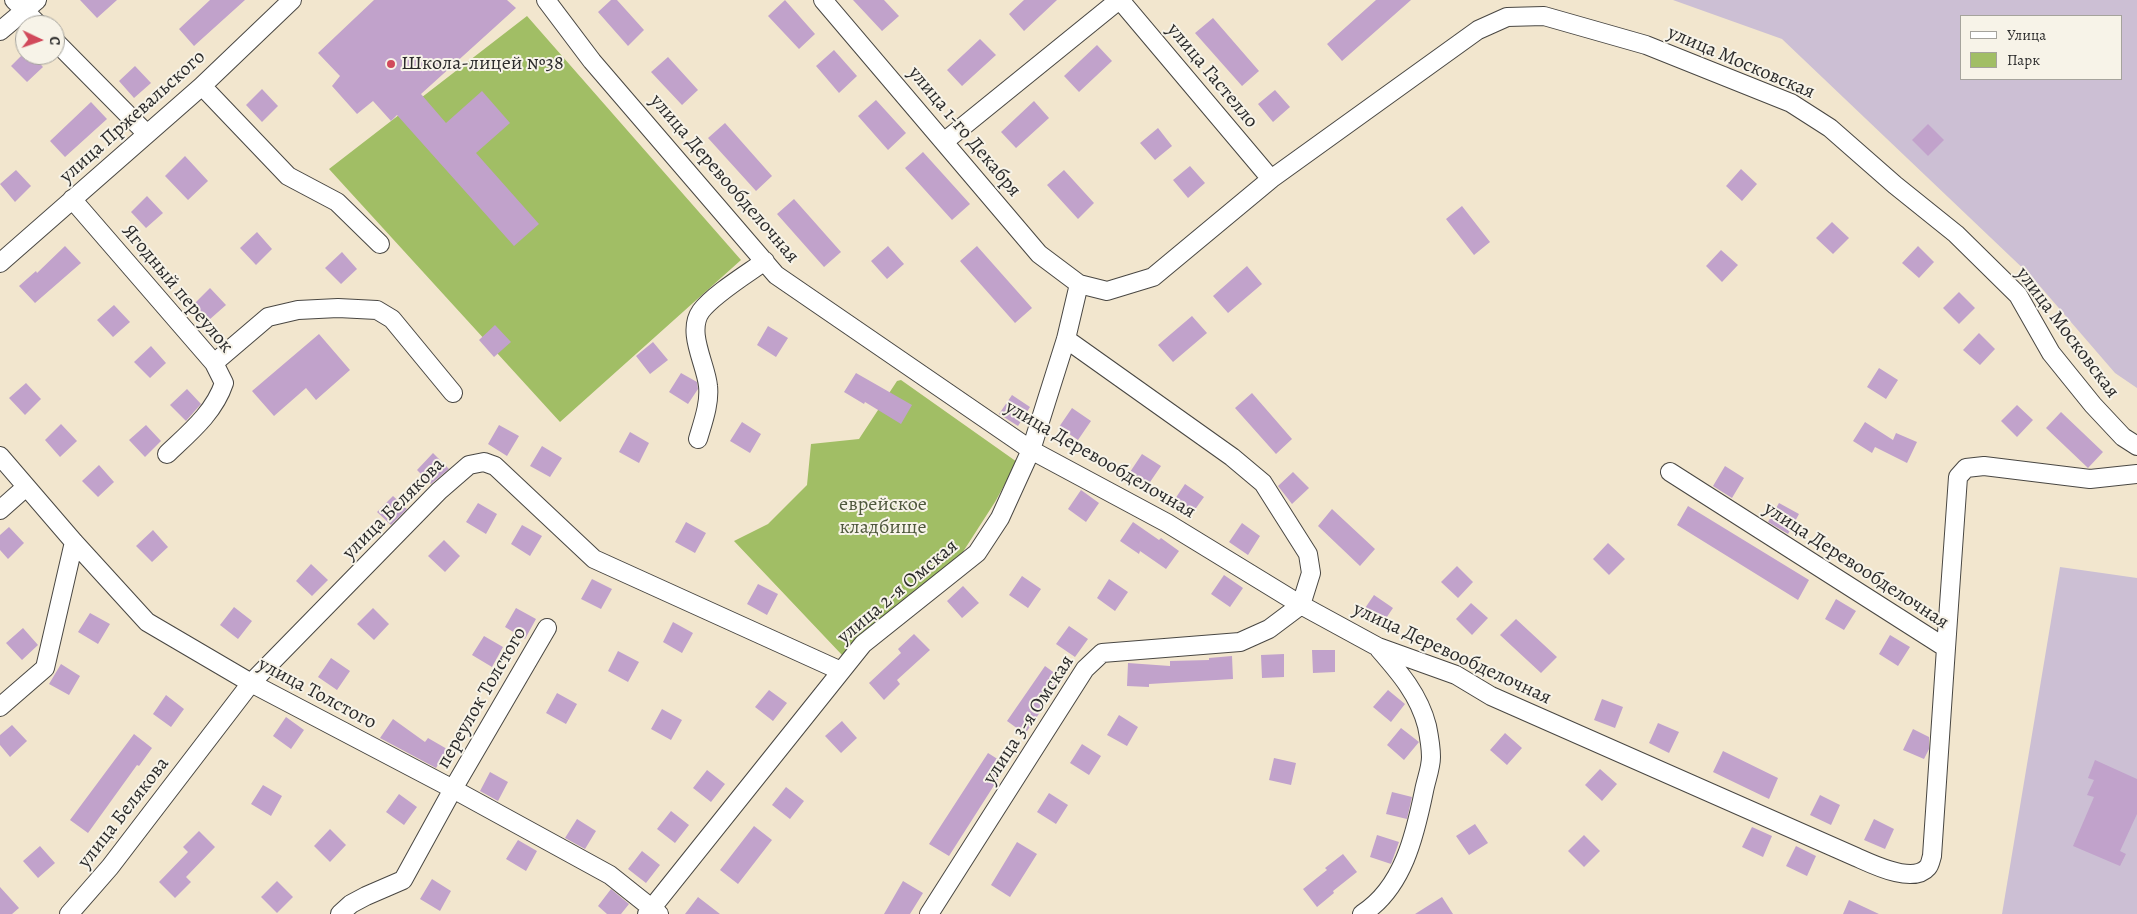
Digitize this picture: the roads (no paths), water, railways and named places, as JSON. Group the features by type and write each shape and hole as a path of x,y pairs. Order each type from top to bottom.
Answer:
{"street":[{"name":"улица Пржевальского","path":"0,263 202,86 292,0"},
{"name":"улица Деревообделочная","path":"546,0 592,61 776,275 1031,450 1167,523 1301,604 1378,647 1456,675 1491,696 1856,858 1896,873 1918,874 1928,868 1932,856 1946,648 1670,472"},
{"name":"улица 1-го Декабря","path":"823,0 1039,254 1079,284"},
{"path":"945,142 1120,0"},
{"name":"улица Гастелло","path":"1120,0 1271,180"},
{"path":"0,32 25,3 33,15"},
{"name":"улица Московская","path":"1079,284 1107,291 1153,276 1271,180 1478,30 1507,17 1544,16 1646,45 1791,103 1830,128 1895,185 1956,234 2018,295 2051,353 2093,405 2123,437 2137,446"},
{"path":"65,51 147,134"},
{"path":"202,86 288,176 337,202 380,244"},
{"name":"Ягодный переулок","path":"72,200 214,363 224,383 219,397 208,414 167,454"},
{"path":"698,439 707,406 708,386 696,332 701,312 716,298 765,261"},
{"name":"улица 2-я Омская","path":"652,912 863,644 977,553 1000,518 1031,450 1066,339 1079,284"},
{"path":"214,363 268,317 298,310 338,308 377,310 385,313 392,319 454,393"},
{"path":"1066,339 1232,457 1263,483 1308,554 1311,573 1301,604"},
{"name":"улица Толстого","path":"0,456 26,488 147,622 251,683 453,789 610,875 652,912"},
{"name":"улица Белякова","path":"69,914 110,867 251,683 439,491 469,465 484,462 495,466 594,559 841,671"},
{"path":"1946,648 1958,477 1966,468 1984,466 2090,479 2137,474"},
{"path":"0,510 26,488"},
{"path":"0,706 45,668 74,542"},
{"name":"улица 3-я Омская","path":"929,914 1085,669 1102,653 1240,642 1269,629 1301,604"},
{"name":"переулок Толстого","path":"340,914 351,904 403,880 453,789 547,628"},
{"path":"1362,914 1373,907 1382,897 1399,872 1419,817 1431,758 1427,727 1419,702 1406,681 1378,647"}],"place":[{"name":"Школа-лицей №38","path":"391,64"}],"park label":[{"name":"еврейское кладбище","path":"883,516"}]}
